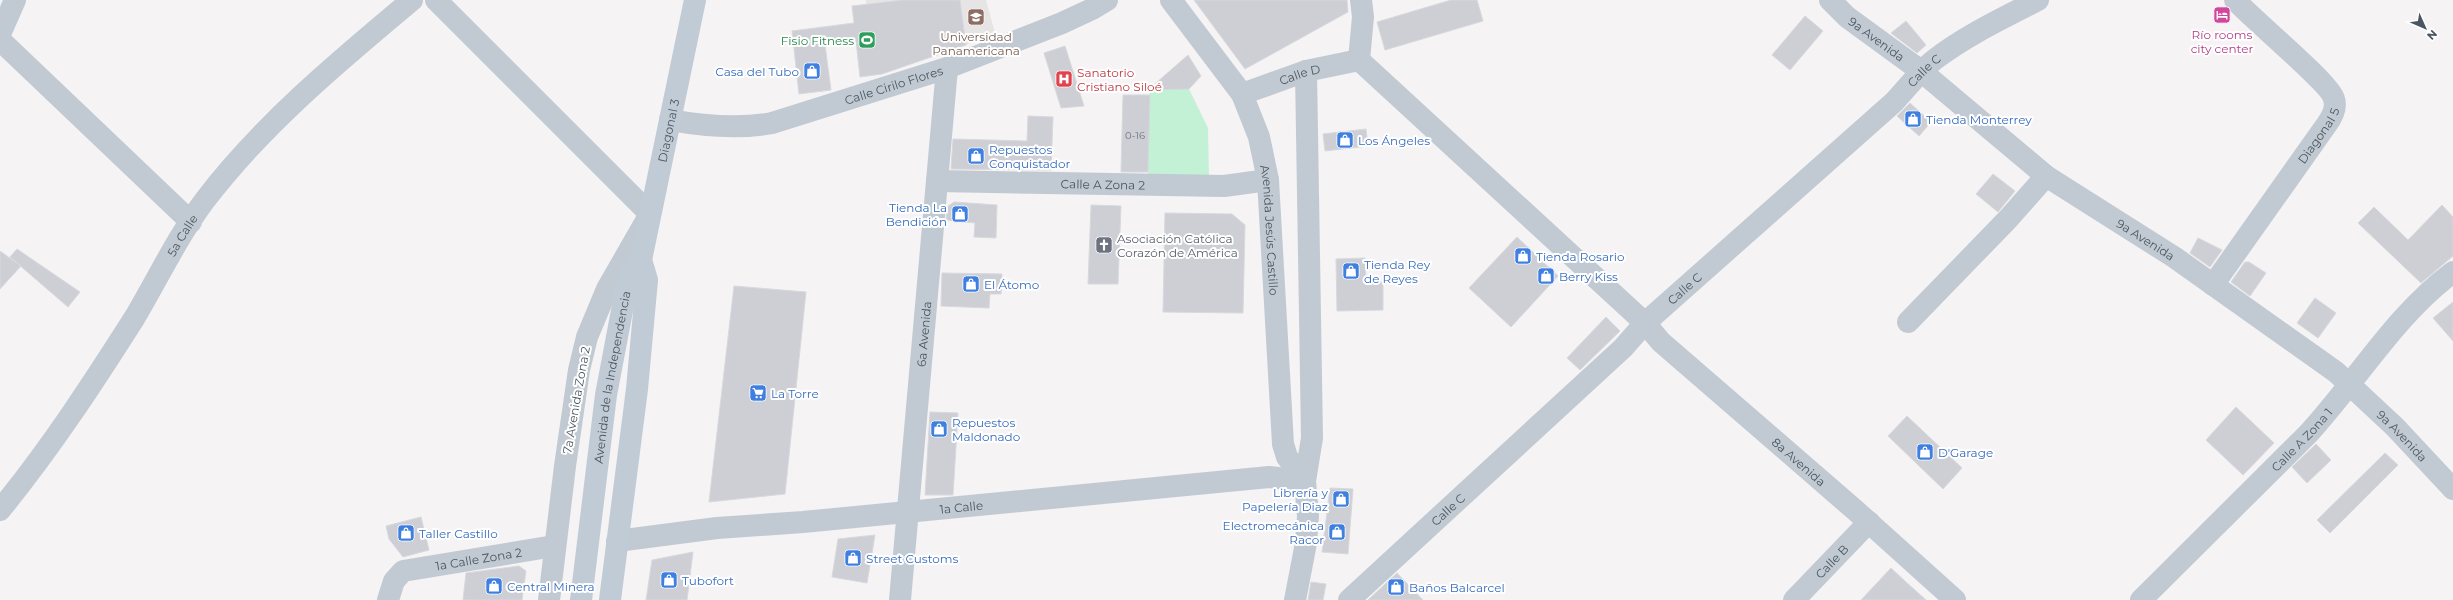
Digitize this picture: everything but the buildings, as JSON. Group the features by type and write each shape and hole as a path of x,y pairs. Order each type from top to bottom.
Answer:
{"main road":[{"name":"Diagonal 3","path":"641,260 695,0"},
{"name":"Avenida de la Independencia","path":"610,600 637,389 647,280 641,260"},
{"name":"Avenida de la Independencia","path":"581,600 606,395 628,280 641,260"}],"street":[{"path":"0,34 15,0"},
{"name":"5a Calle","path":"0,510 26,479 86,392 135,316 204,202 238,159 336,65 412,0"},
{"path":"436,0 650,214"},
{"name":"Calle Cirilo Flores","path":"670,120 694,124 758,126 772,123 947,68 1062,22 1107,0"},
{"name":"Avenida Jesús Castillo","path":"1171,0 1242,94 1259,137 1268,180 1283,444 1287,457 1305,481"},
{"path":"1359,60 1363,17 1360,0"},
{"name":"9a Avenida","path":"1830,0 1847,17 1921,71 2046,176 2214,285 2310,352 2350,385 2421,454 2453,489"},
{"name":"Calle C","path":"1349,600 1623,348 1645,323 1894,102 1921,71 1935,59 1995,22 2038,0"},
{"name":"Diagonal 5","path":"2214,285 2327,124 2335,106 2334,98 2322,82 2260,26 2235,0"},
{"path":"0,40 191,222"},
{"name":"Calle D","path":"1242,94 1306,71 1359,60"},
{"name":"8a Avenida","path":"1359,60 1645,323 1661,342 1869,522 1955,600"},
{"name":"6a Avenida","path":"900,600 947,68"},
{"path":"1295,600 1306,543 1308,516 1305,481 1312,438 1306,71"},
{"path":"1908,322 2008,219 2046,176"},
{"name":"Calle A Zona 2","path":"938,181 1224,186 1268,180"},
{"name":"7a Avenida Zona 2","path":"549,600 554,546 579,370 587,337 607,289 650,214"},
{"name":"Calle A Zona 1","path":"2142,600 2308,434 2350,385 2391,332 2431,290 2453,272"},
{"name":"1a Calle","path":"617,541 717,528 803,522 909,510 1269,477 1305,481"},
{"name":"Calle B","path":"1794,600 1869,522"},
{"name":"1a Calle Zona 2","path":"388,600 394,581 403,571 554,546"}],"shaded area":[{"path":"866,0 902,0 866,4"},
{"name":"Universidad Panamericana","path":"960,0 986,0 995,33 966,45"}],"green space":[{"path":"1189,89 1208,128 1209,178 1148,176 1150,95 1148,90"}],"place":[{"name":"Río rooms city center","path":"2222,15"},
{"name":"Universidad Panamericana","path":"976,17"},
{"name":"Fisio Fitness","path":"867,40"},
{"name":"Casa del Tubo","path":"812,71"},
{"name":"Sanatorio Cristiano Siloé","path":"1064,79"},
{"name":"Tienda Monterrey","path":"1913,119"},
{"name":"Los Ángeles","path":"1345,140"},
{"name":"Repuestos Conquistador","path":"976,156"},
{"name":"Tienda La Bendición","path":"960,214"},
{"name":"Asociación Católica Corazón de América","path":"1104,245"},
{"name":"Tienda Rosario","path":"1523,256"},
{"name":"Tienda Rey de Reyes","path":"1351,271"},
{"name":"Berry Kiss","path":"1546,276"},
{"name":"El Átomo","path":"971,284"},
{"name":"La Torre","path":"758,393"},
{"name":"Repuestos Maldonado","path":"939,429"},
{"name":"D'Garage","path":"1925,452"},
{"name":"Librería y Papelería Diaz","path":"1341,499"},
{"name":"Electromecánica Racor","path":"1337,532"},
{"name":"Taller Castillo","path":"406,533"},
{"name":"Street Customs","path":"853,558"},
{"name":"Tubofort","path":"669,580"},
{"name":"Central Minera","path":"494,586"},
{"name":"Baños Balcarcel","path":"1396,587"}]}
